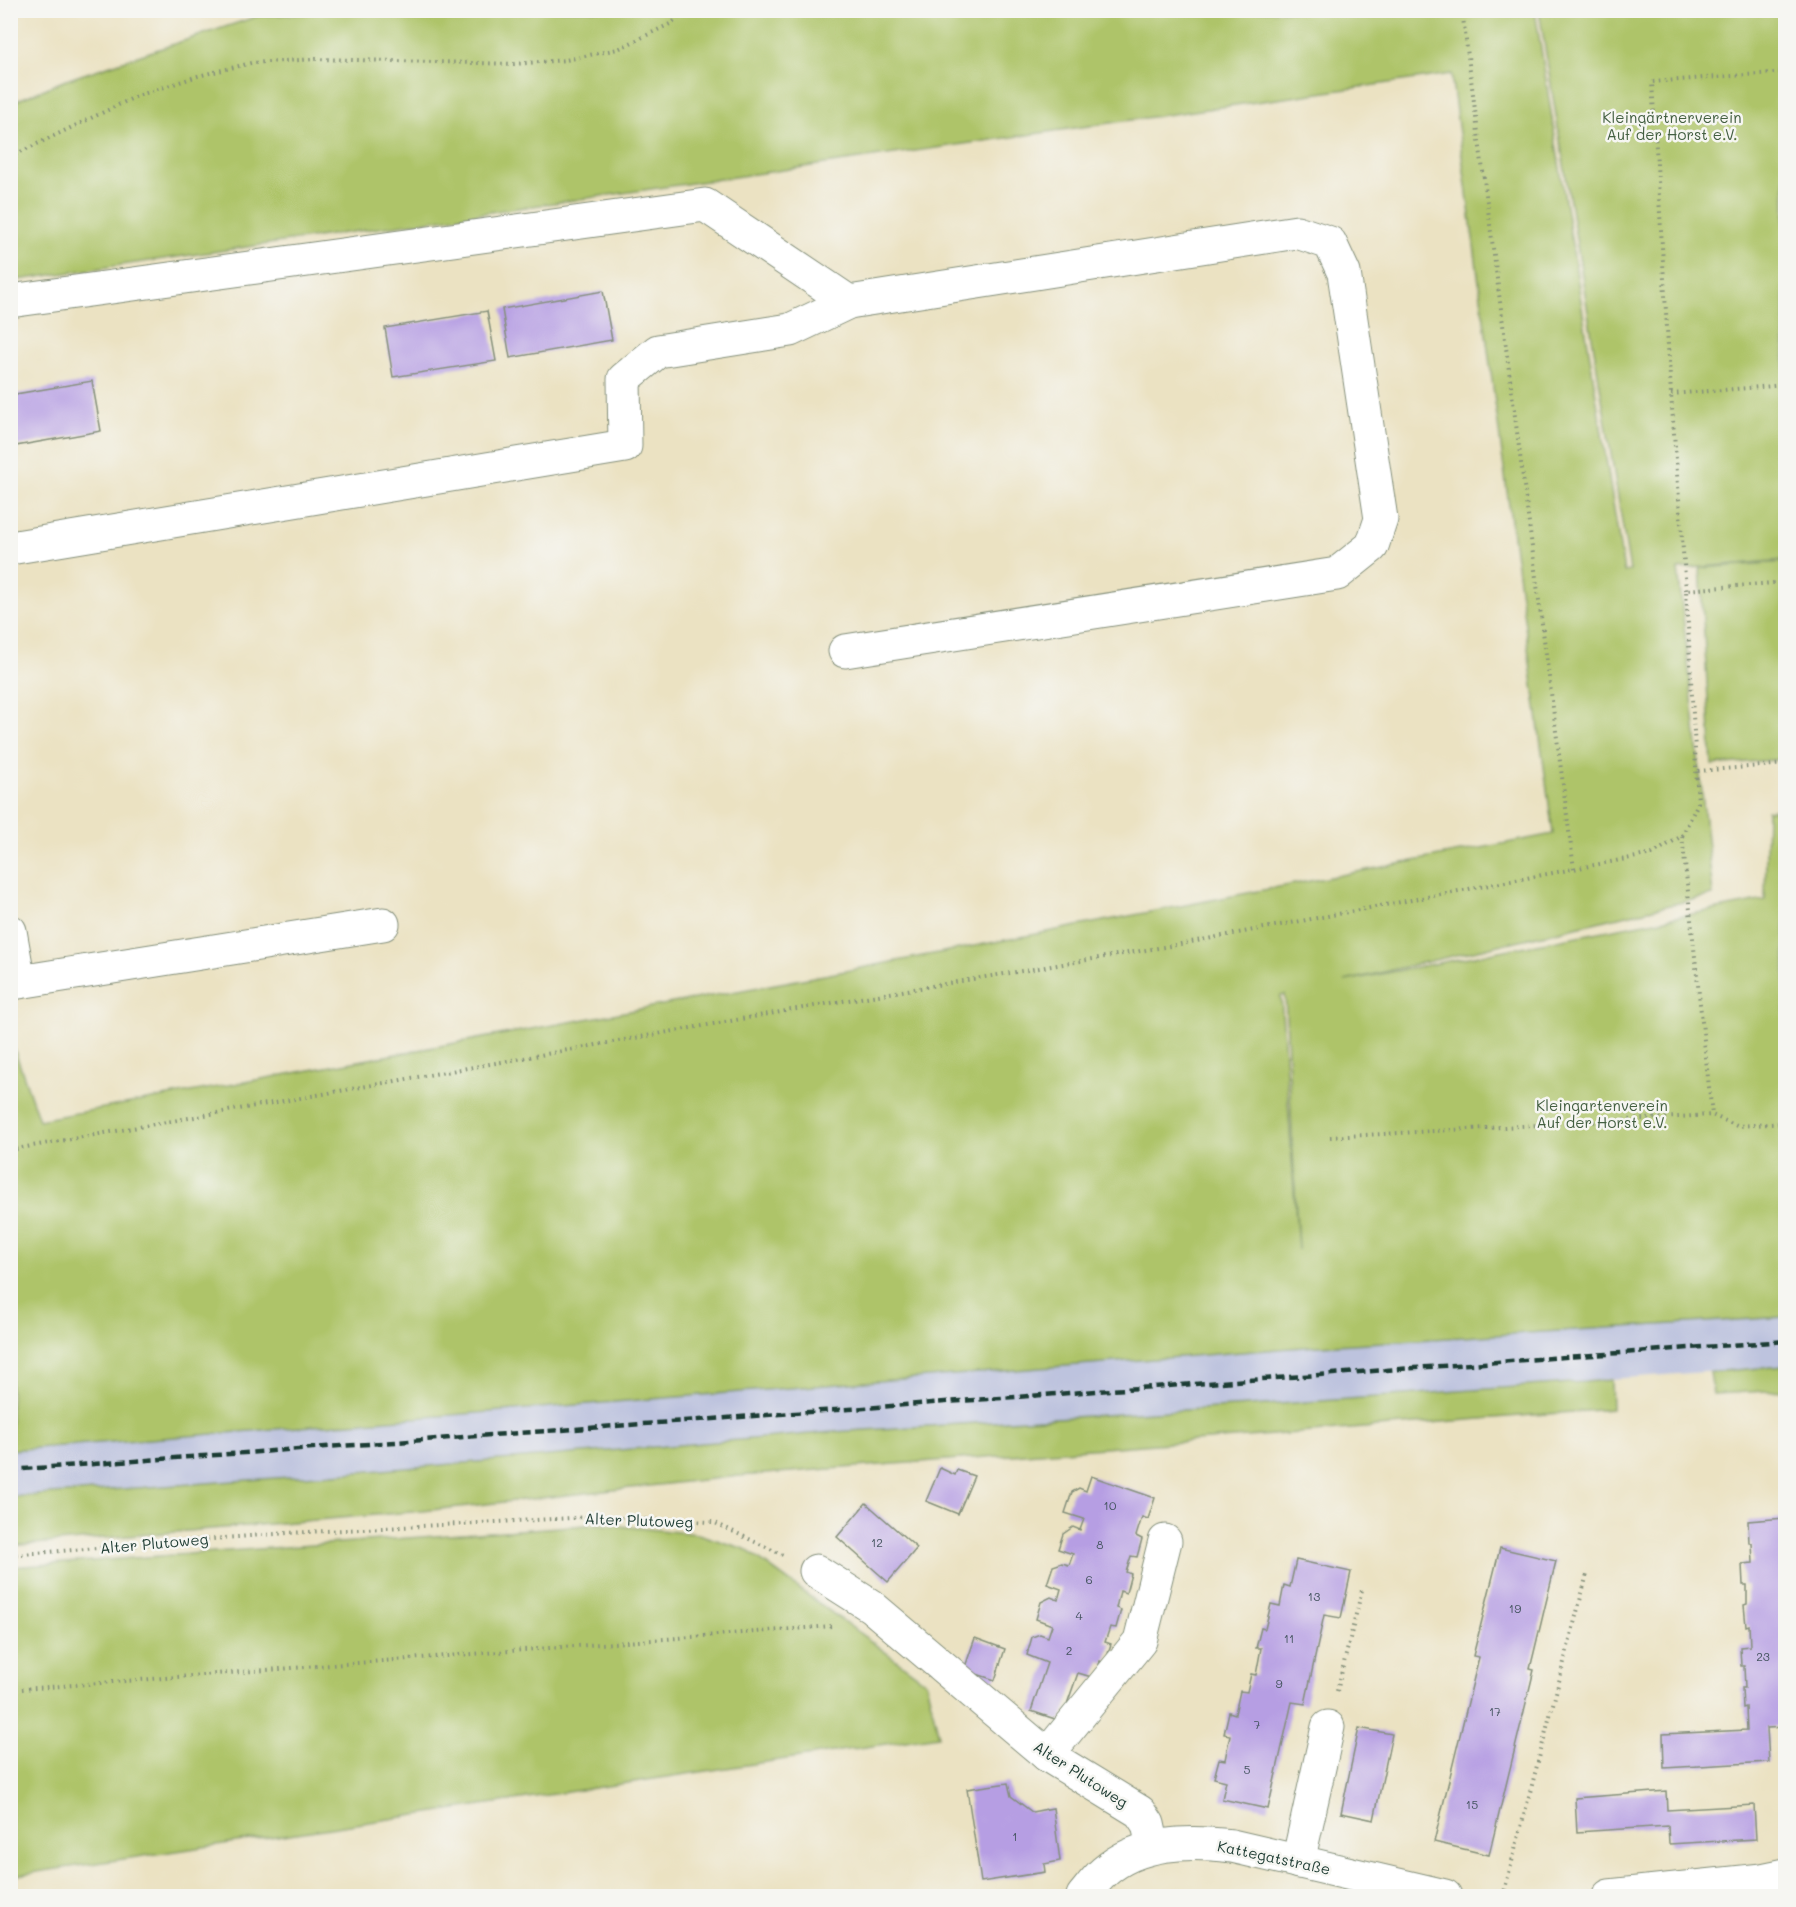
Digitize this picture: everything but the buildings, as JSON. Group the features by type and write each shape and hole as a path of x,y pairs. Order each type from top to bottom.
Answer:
{"street":[{"path":"10,301 705,205 849,302"},
{"path":"10,548 625,446 624,379 658,351 790,330 849,302 1296,232 1330,243 1344,273 1381,519 1372,546 1337,574 845,651"},
{"path":"10,931 19,982 383,924"},
{"path":"1047,1755 1140,1641 1165,1541"},
{"name":"Alter Plutoweg","path":"816,1571 871,1606 1047,1755 1140,1812 1148,1824 1153,1846"},
{"path":"1298,1862 1328,1727"},
{"name":"Kattegatstraße","path":"1083,1896 1104,1871 1139,1851 1153,1846 1211,1844 1232,1846 1445,1896"},
{"path":"1609,1896 1762,1880 1785,1875"}],"path":[{"path":"10,157 137,96 198,76 251,63 316,59 514,64 566,60 618,49 672,23 687,10"},
{"path":"1462,10 1575,870"},
{"path":"1712,1115 1682,836 1698,803 1698,771 1671,394 1652,82 1785,72"},
{"path":"1671,394 1785,386"},
{"path":"1686,590 1785,582"},
{"path":"1698,771 1785,764"},
{"path":"10,1150 825,1004 1170,946 1575,870 1652,854 1682,836"},
{"path":"1330,1137 1712,1115 1737,1126 1785,1123"},
{"name":"Alter Plutoweg","path":"10,1555 288,1533 592,1517 713,1522 816,1571"},
{"path":"1503,1896 1587,1574"},
{"path":"1328,1727 1362,1590"},
{"path":"10,1690 811,1626 845,1626 871,1606"}],"shaded area":[{"path":"1785,1317 1785,1366 1265,1405 833,1432 347,1473 11,1497 11,1450 1304,1347"}],"green space":[{"path":"368,10 1535,11 1624,572 1630,571 1539,11 1785,11 1785,560 1678,569 1713,895 1345,981 1765,900 1767,811 1785,809 1785,1317 1304,1347 11,1450 11,1040 39,1120 835,973 1553,834 1451,74 11,281 11,103 66,80 258,16","holes":["1285,995 1298,1250 1281,996"]},
{"path":"1785,562 1785,759 1712,765 1700,568"},
{"path":"1785,1366 1785,1390 1713,1394 1710,1372"},
{"path":"1611,1380 1612,1409 739,1476 423,1511 11,1546 11,1497 347,1473 833,1432 1265,1405"},
{"path":"600,1524 698,1534 745,1549 926,1682 939,1736 11,1876 11,1567"}],"railway":[{"path":"10,1470 1786,1341"}],"park label":[{"name":"Kleingärtnerverein Auf der Horst e.V.","path":"1672,126"},
{"name":"Kleingartenverein Auf der Horst e.V.","path":"1602,1114"}]}
